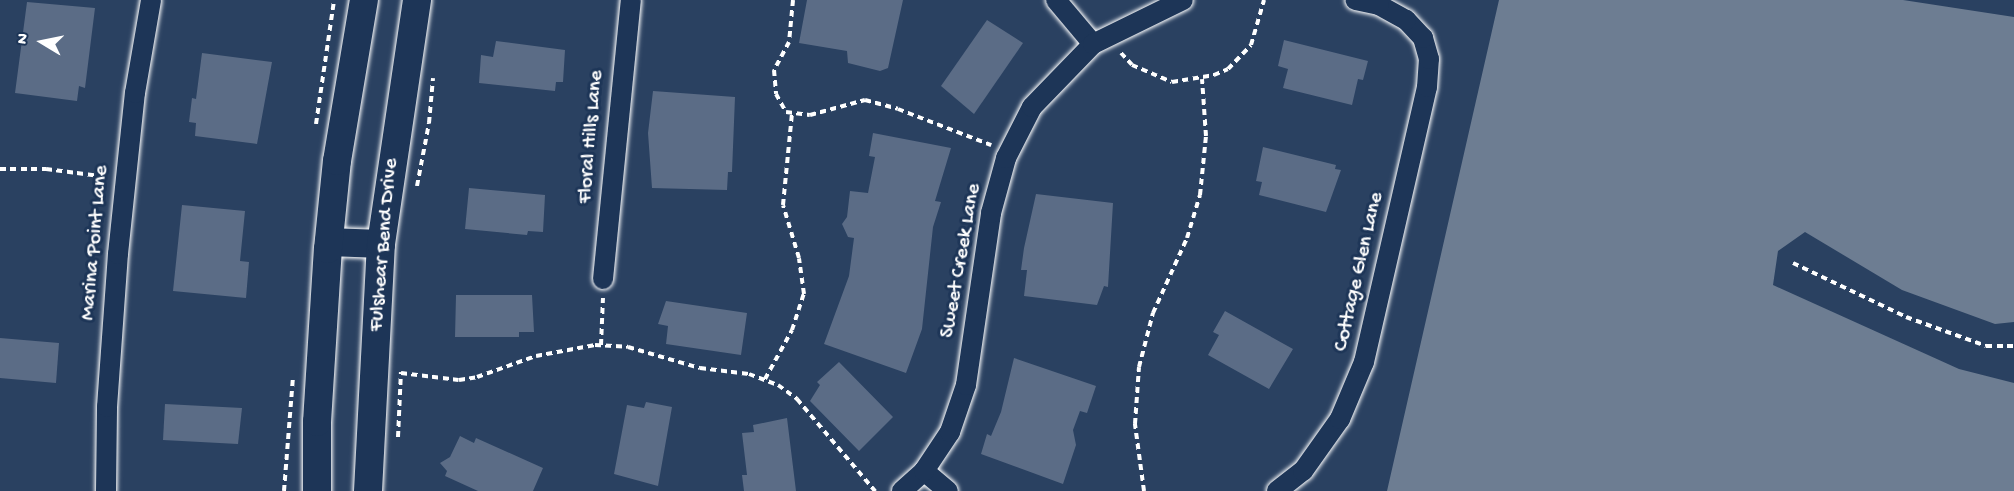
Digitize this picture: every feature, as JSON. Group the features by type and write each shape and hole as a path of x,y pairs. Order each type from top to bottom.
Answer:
{"main road":[{"path":"318,491 317,422 329,242 364,0"},
{"name":"Fulshear Bend Drive","path":"368,491 381,244 417,0"},
{"path":"329,242 381,244"}],"street":[{"name":"Marina Point Lane","path":"106,491 106,407 126,180 151,0"},
{"name":"Floral Hills Lane","path":"603,279 631,0"},
{"path":"1056,0 1092,44"},
{"name":"Sweet Creek Lane","path":"902,491 924,471 950,432 966,385 991,213 1009,152 1032,107 1092,44 1183,0"},
{"name":"Cottage Glen Lane","path":"1277,491 1303,471 1340,419 1364,362 1427,87 1429,59 1423,38 1406,20 1379,5 1356,0"},
{"path":"924,471 948,491"}],"path":[{"path":"793,0 793,29 774,70 774,82 782,108 792,114 810,115 865,100 898,109 1009,152"},
{"path":"1110,34 1123,55 1146,73 1173,82 1202,79 1227,69 1251,45 1264,0"},
{"path":"414,195 429,123 434,68"},
{"path":"1144,491 1135,424 1139,367 1153,314 1187,238 1200,195 1206,136 1202,79"},
{"path":"765,379 792,330 804,294 799,258 783,205 792,114"},
{"path":"0,169 46,169 126,180"},
{"path":"1793,263 1906,317 1986,346 2014,346"},
{"path":"601,345 603,279"},
{"path":"401,373 468,378 546,354 601,345 628,347 700,368 765,379 797,399 875,491"},
{"path":"397,443 401,363"}],"water":[{"path":"1499,0 1903,0 2014,17 2014,322 1995,324 1902,290 1805,232 1778,251 1773,285 1959,369 2014,383 2014,491 1387,491"}],"building":[{"path":"807,0 903,0 888,68 880,71 848,63 847,51 799,43"},
{"path":"27,2 95,8 85,88 79,86 77,101 15,93"},
{"path":"987,20 1023,43 974,114 941,86"},
{"path":"1284,40 1368,61 1363,80 1358,79 1352,105 1283,88 1288,69 1278,66"},
{"path":"496,41 565,50 563,82 556,82 555,91 479,83 481,55 493,57"},
{"path":"202,53 272,62 257,144 195,136 196,123 189,122 192,98 196,99"},
{"path":"653,91 735,97 732,172 728,172 727,190 652,188 648,133"},
{"path":"873,133 951,148 935,201 941,202 933,227 922,329 906,373 824,344 849,276 854,238 848,237 842,224 847,217 850,191 868,193 875,157 869,156"},
{"path":"1263,147 1336,165 1335,169 1341,170 1326,212 1259,195 1262,182 1256,181"},
{"path":"469,188 545,195 543,232 528,231 527,235 465,229"},
{"path":"1036,194 1113,203 1108,287 1104,286 1097,305 1024,296 1027,270 1021,270"},
{"path":"182,205 245,211 240,261 249,262 246,298 173,291"},
{"path":"456,295 532,295 534,332 519,332 519,337 455,337"},
{"path":"666,301 747,313 741,355 666,344 668,326 658,324"},
{"path":"1225,311 1293,349 1269,389 1208,355 1219,335 1213,332"},
{"path":"0,338 59,343 56,383 0,378"},
{"path":"1014,358 1096,386 1087,413 1080,411 1073,430 1076,445 1063,484 981,454 987,434 991,436 1001,412"},
{"path":"839,362 893,417 859,451 810,401 820,385 817,382"},
{"path":"646,402 672,407 658,486 614,474 627,405 644,408"},
{"path":"165,404 242,408 238,444 163,440"},
{"path":"787,418 796,491 744,491 742,475 747,475 742,433 754,432 753,425"},
{"path":"460,436 474,443 476,438 543,468 533,491 478,491 445,476 447,471 440,463 450,457"}]}
